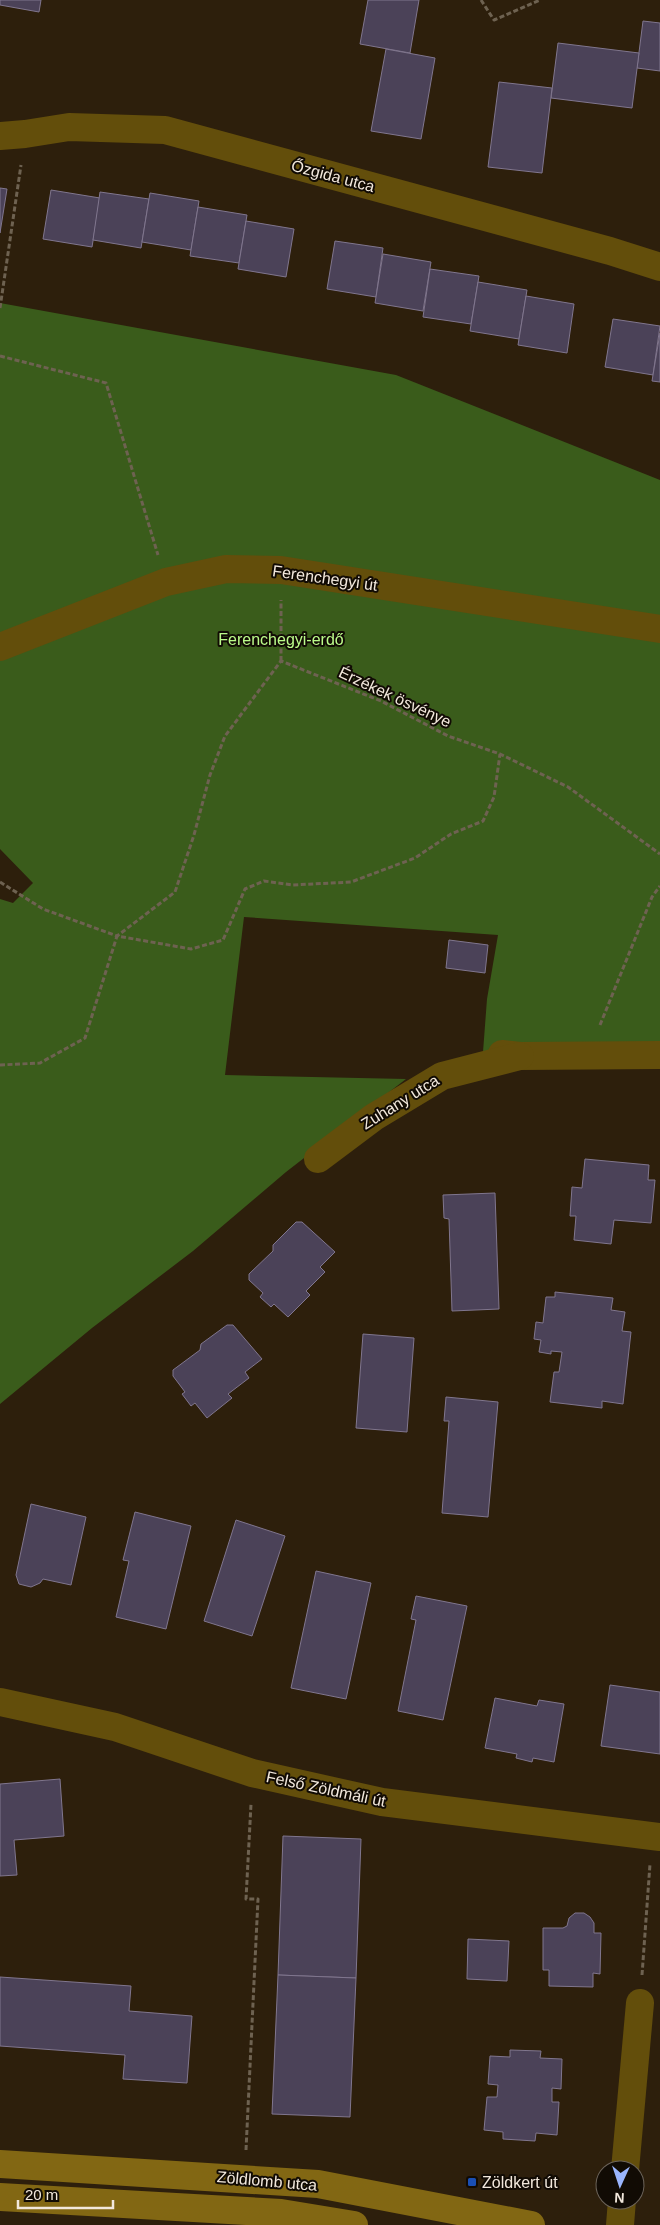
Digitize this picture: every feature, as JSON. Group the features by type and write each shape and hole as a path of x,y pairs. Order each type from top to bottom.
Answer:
{"street":[{"name":"Őzgida utca","path":"0,136 69,127 165,130 601,248 660,267"},
{"name":"Ferenchegyi út","path":"0,646 166,582 226,569 280,570 660,629"},
{"name":"Zuhany utca","path":"484,1052 520,1056 660,1055"},
{"name":"Zuhany utca","path":"318,1158 374,1117 442,1076 520,1056"},
{"name":"Felső Zöldmáli út","path":"0,1702 115,1728 252,1773 382,1802 656,1836"},
{"path":"626,2160 640,2003"},
{"name":"Zöldlomb utca","path":"0,2164 318,2184 531,2225"},
{"name":"Zöldlomb utca","path":"0,2197 281,2213 354,2225"},
{"path":"620,2225 621,2210"}],"path":[{"path":"481,0 494,20 540,0"},
{"path":"0,308 22,157"},
{"path":"0,356 106,383 166,582"},
{"path":"0,1066 40,1063 85,1038 117,936 175,892 194,835 210,775 225,736 281,662 280,570"},
{"name":"Érzékek ösvénye","path":"281,662 381,701 448,736 500,754 568,787 660,854"},
{"path":"0,882 43,910 117,936 191,949 223,940 245,890 264,881 293,885 351,882 415,858 451,834 484,821 494,796 500,754"},
{"path":"588,1055 652,897 660,886"},
{"path":"244,2178 258,1900 246,1899 252,1773"},
{"path":"640,2003 656,1836"}],"green space":[{"name":"Ferenchegyi-erdő","path":"0,303 396,375 660,480 660,1055 483,1052 487,999 498,935 244,917 225,1075 406,1079 286,1172 193,1251 92,1328 0,1404 0,899 13,903 33,883 0,849"}],"building":[{"path":"0,0 41,0 39,12 0,5"},
{"path":"368,0 419,0 410,53 360,44"},
{"path":"643,21 660,23 660,71 637,68"},
{"path":"558,43 639,53 632,108 551,98"},
{"path":"386,49 435,58 421,139 371,131"},
{"path":"499,82 552,88 542,173 488,167"},
{"path":"0,188 7,189 0,233"},
{"path":"51,190 100,198 92,247 43,239"},
{"path":"100,192 149,199 141,248 93,240"},
{"path":"150,193 199,201 191,250 142,242"},
{"path":"198,207 247,215 239,263 190,256"},
{"path":"246,221 294,229 286,277 238,269"},
{"path":"335,241 383,248 376,297 327,289"},
{"path":"383,254 431,262 423,311 375,303"},
{"path":"430,269 479,276 471,324 423,317"},
{"path":"478,282 527,290 519,339 470,331"},
{"path":"526,296 574,304 567,353 518,345"},
{"path":"613,319 660,326 653,375 605,367"},
{"path":"660,333 660,382 652,381"},
{"path":"449,940 488,945 485,973 446,968"},
{"path":"585,1159 649,1165 648,1180 655,1180 651,1223 614,1220 611,1244 574,1240 576,1216 570,1216 572,1187 582,1188"},
{"path":"495,1193 499,1309 452,1311 449,1219 444,1218 443,1195"},
{"path":"296,1222 302,1222 335,1252 320,1267 325,1272 306,1291 310,1295 288,1317 274,1304 271,1307 260,1297 263,1293 249,1280 249,1274 273,1251 273,1245"},
{"path":"555,1292 613,1298 611,1310 625,1312 622,1331 631,1332 623,1404 602,1401 602,1408 550,1402 554,1372 559,1372 562,1352 551,1351 551,1354 539,1352 541,1340 534,1339 536,1322 543,1323 546,1297 555,1297"},
{"path":"227,1325 233,1325 262,1359 245,1372 249,1378 228,1394 232,1398 207,1418 195,1403 191,1406 182,1394 185,1392 173,1376 173,1370 200,1350 201,1344"},
{"path":"363,1334 414,1338 407,1432 356,1428"},
{"path":"446,1397 498,1402 488,1517 442,1513 449,1421 444,1421"},
{"path":"31,1504 86,1517 71,1585 43,1579 40,1583 31,1587 19,1584 16,1575"},
{"path":"135,1512 191,1526 166,1629 116,1617 129,1561 123,1560"},
{"path":"236,1520 285,1536 252,1636 204,1621"},
{"path":"316,1571 371,1583 346,1699 291,1688"},
{"path":"416,1596 467,1606 443,1720 398,1711 416,1620 411,1619"},
{"path":"610,1685 660,1692 660,1754 601,1746"},
{"path":"495,1698 537,1706 539,1700 564,1704 554,1762 533,1758 532,1762 516,1758 517,1754 485,1748"},
{"path":"60,1779 64,1836 14,1840 17,1875 0,1876 0,1784"},
{"path":"283,1836 361,1839 356,1978 278,1975"},
{"path":"575,1913 584,1913 590,1917 594,1923 594,1933 601,1933 600,1974 593,1973 593,1987 549,1986 549,1970 543,1970 543,1928 563,1928 567,1926 569,1918"},
{"path":"468,1939 509,1941 507,1981 467,1979"},
{"path":"278,1975 356,1978 350,2117 272,2114"},
{"path":"0,1977 131,1986 129,2011 192,2016 187,2083 123,2079 125,2055 0,2046"},
{"path":"510,2050 541,2051 540,2058 562,2059 561,2089 552,2088 552,2102 559,2102 557,2135 536,2133 535,2141 503,2139 503,2132 484,2130 487,2097 497,2097 498,2085 488,2084 490,2056 510,2057"}],"place":[{"name":"Zöldkert út","path":"472,2182"}]}
